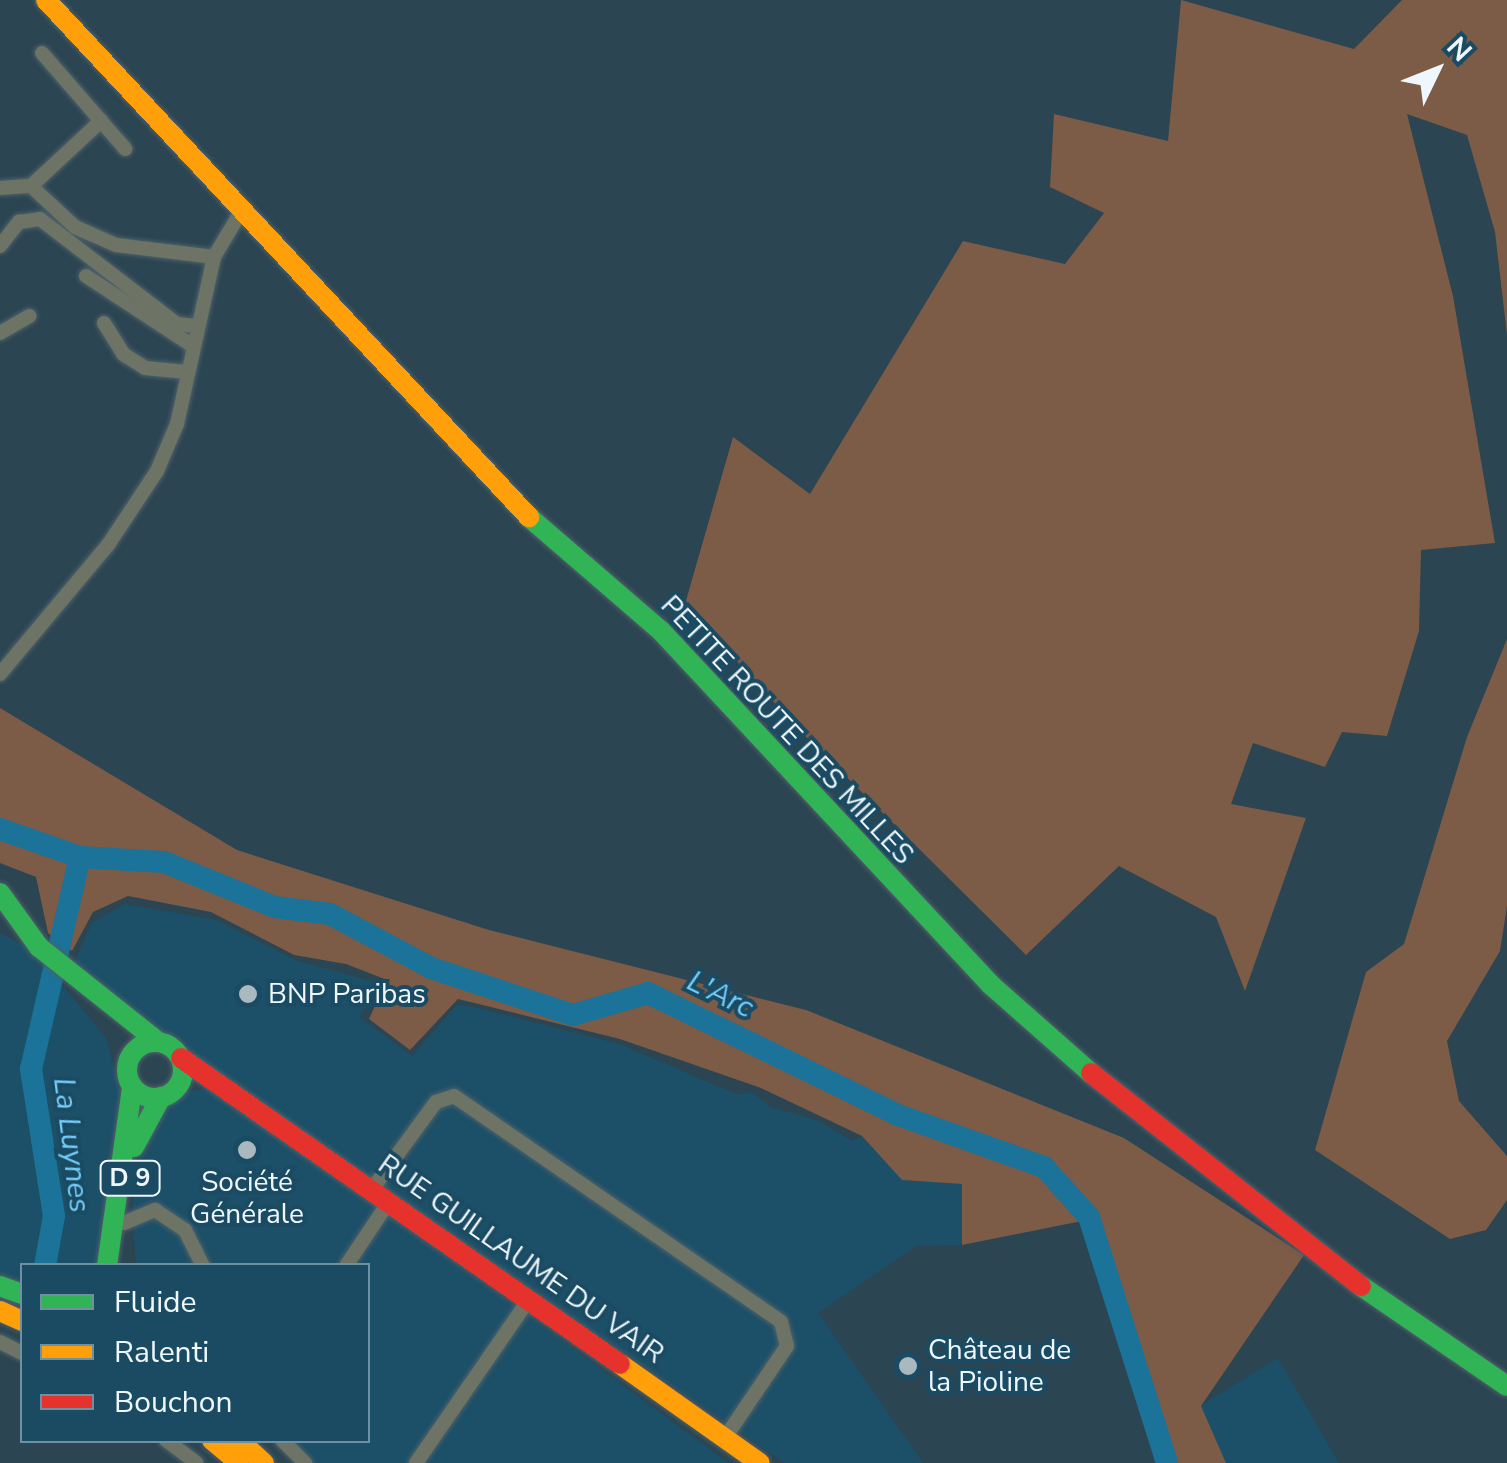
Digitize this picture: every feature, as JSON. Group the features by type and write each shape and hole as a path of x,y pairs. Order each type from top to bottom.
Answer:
{"main road":[{"name":"PETITE ROUTE DES MILLES","path":"46,0 522,512 661,631 895,888 1025,1016 1369,1292 1507,1386"},
{"path":"0,893 36,944 92,994 181,1058 179,1085 161,1098 132,1087 126,1068 132,1052 126,1034 92,994"},
{"path":"0,928 36,944"},
{"path":"132,1052 157,1041"},
{"name":"RUE GUILLAUME DU VAIR","path":"181,1058 250,1100 760,1463"},
{"name":"RUE GUILLAUME DU VAIR","path":"179,1085 198,1083 250,1100"},
{"name":"D 9","path":"107,1263 132,1087"},
{"name":"D 9","path":"123,1263 124,1223 136,1134 161,1098"},
{"path":"216,1443 239,1463"},
{"path":"242,1443 264,1463"},
{"path":"262,1443 281,1463"}],"street":[{"path":"42,54 125,149"},
{"path":"0,188 31,186 101,121"},
{"path":"31,186 91,236 214,257"},
{"path":"0,674 108,545 157,471 178,424 196,326 214,257 242,210"},
{"path":"0,246 19,222 40,219 176,324 196,326"},
{"path":"86,276 193,346"},
{"path":"0,333 28,316"},
{"path":"104,323 124,354 145,368 187,372"},
{"path":"347,1263 381,1194 436,1102 454,1096 781,1322 787,1346 725,1438"},
{"path":"124,1223 155,1210 185,1230 202,1263"},
{"path":"416,1463 529,1299"},
{"path":"170,1443 196,1463"},
{"path":"285,1443 305,1463"}],"shaded area":[{"path":"1181,0 1354,49 1402,0 1507,0 1507,335 1495,232 1467,135 1407,114 1453,296 1495,543 1421,550 1419,631 1387,736 1342,732 1325,767 1253,743 1231,804 1306,818 1245,991 1216,917 1119,866 1026,955 798,729 685,604 733,437 810,494 963,241 1065,264 1104,213 1050,187 1054,114 1168,141"},
{"path":"1507,639 1507,906 1500,951 1447,1041 1459,1101 1507,1156 1507,1200 1486,1230 1450,1239 1315,1150 1366,972 1404,944 1467,737"},
{"path":"0,708 237,850 489,930 806,1010 1124,1138 1304,1255 1201,1406 1226,1463 1159,1463 1082,1221 962,1245 962,1184 902,1180 862,1136 761,1088 620,1039 458,999 410,1050 369,1019 387,980 346,964 294,955 211,912 128,896 93,912 72,951 48,933 36,877 0,863"},
{"path":"125,904 216,920 295,960 382,984 359,1017 412,1056 457,1005 474,1007 619,1044 738,1095 751,1092 771,1107 819,1121 852,1141 862,1136 903,1180 963,1184 962,1245 916,1246 818,1313 923,1463 785,1463 196,1058 74,964 92,923"},
{"path":"0,933 33,950 106,1038 121,1092 99,1263 20,1263 20,1285 0,1276"},
{"path":"209,1089 729,1463 298,1463 277,1443 370,1443 370,1263 136,1263 132,1206 139,1154 166,1107 185,1091"},
{"path":"1278,1358 1339,1463 1226,1463 1200,1406"}],"waterway":[{"name":"L'Arc","path":"0,829 80,857 164,862 275,907 330,914 431,968 573,1015 648,993 898,1115 1044,1167 1089,1217 1167,1463"},
{"name":"La Luynes","path":"46,1263 54,1216 31,1069 80,857"}],"traffic: fast":[{"path":"529,517 661,631 990,984 1091,1073"},
{"path":"0,893 39,947 157,1041"},
{"path":"155,1042 175,1050 183,1070 175,1090 155,1098 135,1090 127,1070 135,1050 155,1042"},
{"path":"107,1263 132,1087"},
{"path":"134,1147 161,1097"},
{"path":"0,1286 20,1293"},
{"path":"1361,1286 1507,1386"}],"traffic: slow":[{"path":"46,0 529,517"},
{"path":"0,1311 20,1320"},
{"path":"620,1364 760,1463"},
{"path":"216,1443 239,1463"},
{"path":"242,1443 264,1463"}],"traffic: jam":[{"path":"181,1058 620,1364"},
{"path":"1091,1073 1361,1286"}],"place":[{"name":"BNP Paribas","path":"248,994"},
{"name":"Société Générale","path":"247,1150"},
{"name":"Château de la Pioline","path":"908,1366"}]}
